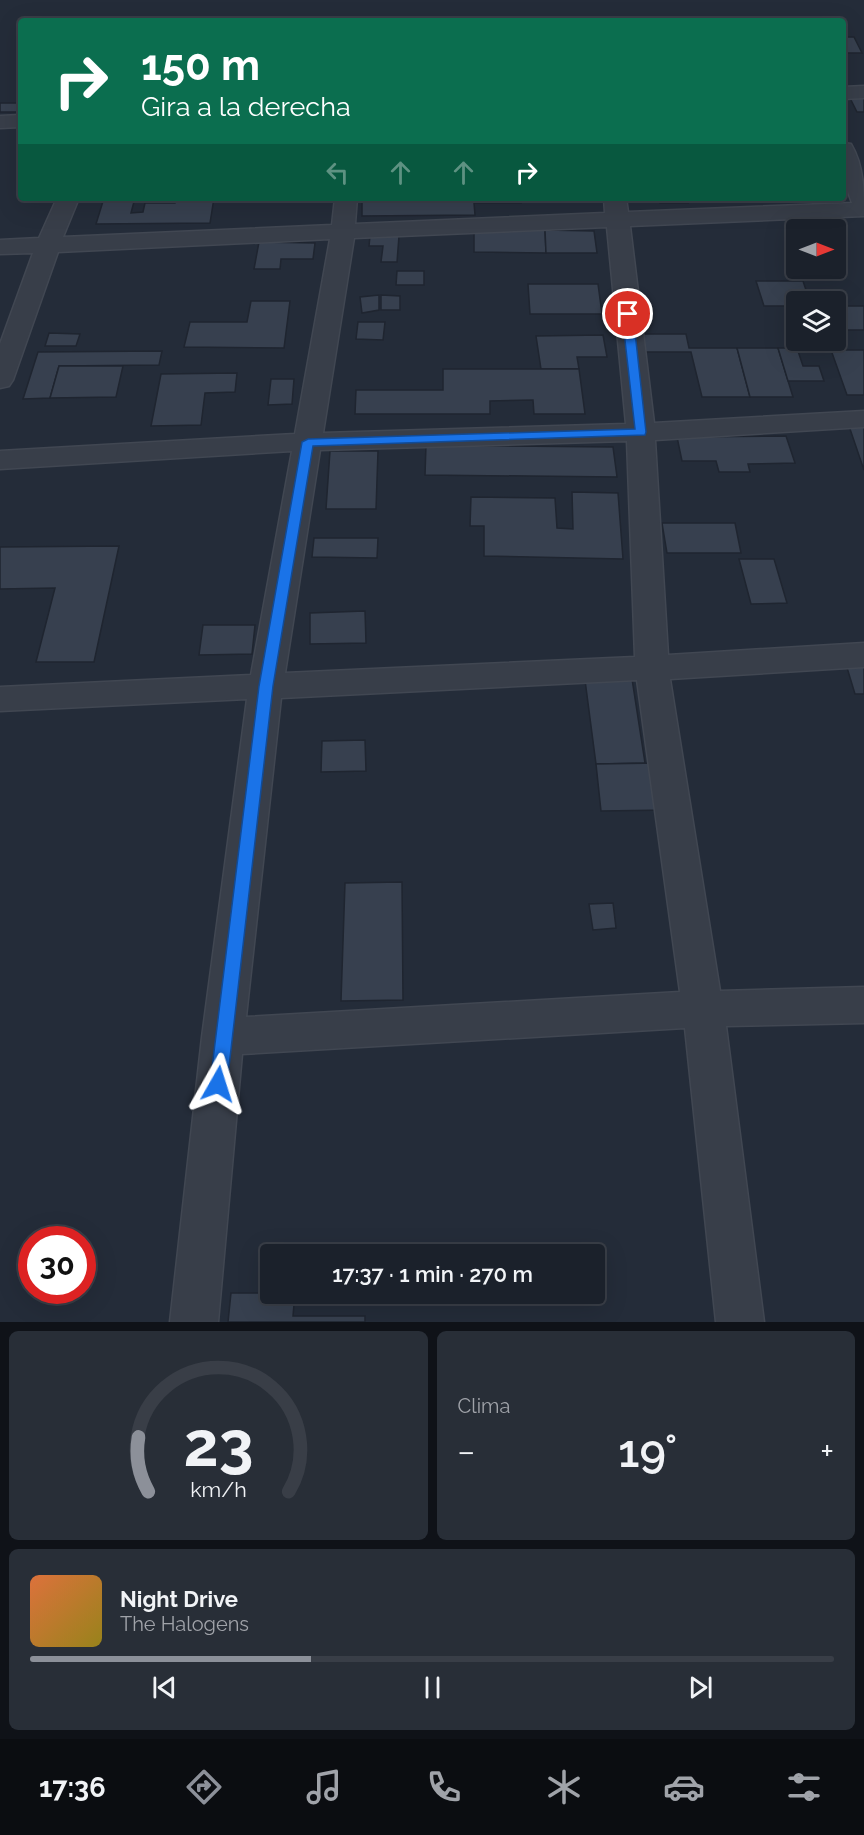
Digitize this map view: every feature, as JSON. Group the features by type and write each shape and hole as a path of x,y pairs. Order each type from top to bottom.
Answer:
{"street":[{"path":"846,93 864,92"},
{"path":"0,122 18,121"},
{"path":"0,247 48,245 344,215 616,209 864,207 846,157"},
{"path":"0,380 48,245 67,201"},
{"path":"616,209 641,432 652,668 703,1009 740,1322"},
{"path":"194,1322 223,1037 266,686 344,215"},
{"path":"0,460 308,442 641,432 864,419"},
{"path":"0,699 652,668 864,655"},
{"path":"223,1037 703,1009 864,1005"}],"building":[{"path":"846,37 854,37 862,53 846,53"},
{"path":"850,98 864,98 864,112 857,112"},
{"path":"0,103 18,103 18,112 0,112"},
{"path":"103,201 134,201 131,213 143,212 145,203 214,201 210,223 96,224"},
{"path":"362,201 521,201 521,203 474,203 475,215 362,216"},
{"path":"659,201 688,201 688,203 660,203"},
{"path":"474,230 545,230 546,253 474,252"},
{"path":"545,230 594,231 597,253 546,253"},
{"path":"370,236 399,236 397,262 381,262 383,246 369,246"},
{"path":"259,242 315,243 313,259 281,259 280,269 254,269"},
{"path":"397,271 424,271 424,285 396,285"},
{"path":"756,281 803,281 806,291 786,291 786,306 764,306"},
{"path":"528,284 598,284 602,314 530,314"},
{"path":"379,295 379,310 362,313 360,297"},
{"path":"381,295 400,296 400,310 381,310"},
{"path":"251,301 290,301 284,348 184,347 190,322 247,322"},
{"path":"846,306 864,306 864,330 846,330"},
{"path":"358,322 385,322 383,340 356,339"},
{"path":"49,333 80,334 76,346 45,346"},
{"path":"639,334 686,334 689,348 737,348 750,397 702,397 691,352 642,352"},
{"path":"603,335 607,357 577,357 579,369 541,369 536,336"},
{"path":"737,348 778,348 793,397 750,397"},
{"path":"778,348 798,351 803,366 819,366 824,381 788,381"},
{"path":"864,350 864,395 847,395 831,351"},
{"path":"162,351 159,365 59,366 50,398 23,399 38,352"},
{"path":"59,366 123,366 116,397 50,398"},
{"path":"443,369 579,369 585,414 534,414 533,400 490,401 490,414 355,414 356,390 443,390"},
{"path":"237,373 235,392 205,393 201,425 151,426 161,374"},
{"path":"271,379 294,379 292,404 268,405"},
{"path":"849,426 864,426 864,470"},
{"path":"786,436 795,463 748,464 750,472 719,472 716,461 682,461 677,437"},
{"path":"426,445 613,447 617,477 425,475"},
{"path":"330,451 378,451 376,509 326,509"},
{"path":"572,492 618,493 623,559 484,556 484,526 470,526 471,497 555,498 557,528 573,529"},
{"path":"662,523 735,523 741,553 667,553"},
{"path":"314,538 378,538 377,558 312,557"},
{"path":"119,546 94,662 36,662 55,588 0,589 0,547"},
{"path":"739,559 774,559 787,603 751,604"},
{"path":"365,611 366,643 310,644 310,613"},
{"path":"203,625 255,625 252,654 199,655"},
{"path":"845,661 864,661 864,694 855,694"},
{"path":"632,679 645,763 596,764 585,680"},
{"path":"365,740 366,771 321,772 322,741"},
{"path":"660,763 668,810 601,811 596,764"},
{"path":"402,882 403,1000 341,1001 345,883"},
{"path":"613,903 616,928 593,930 589,904"},
{"path":"231,1293 260,1293 260,1304 294,1304 293,1316 365,1316 365,1322 228,1322"}],"route":[{"path":"218,1084 266,686 308,442 641,432 628,314"}]}
